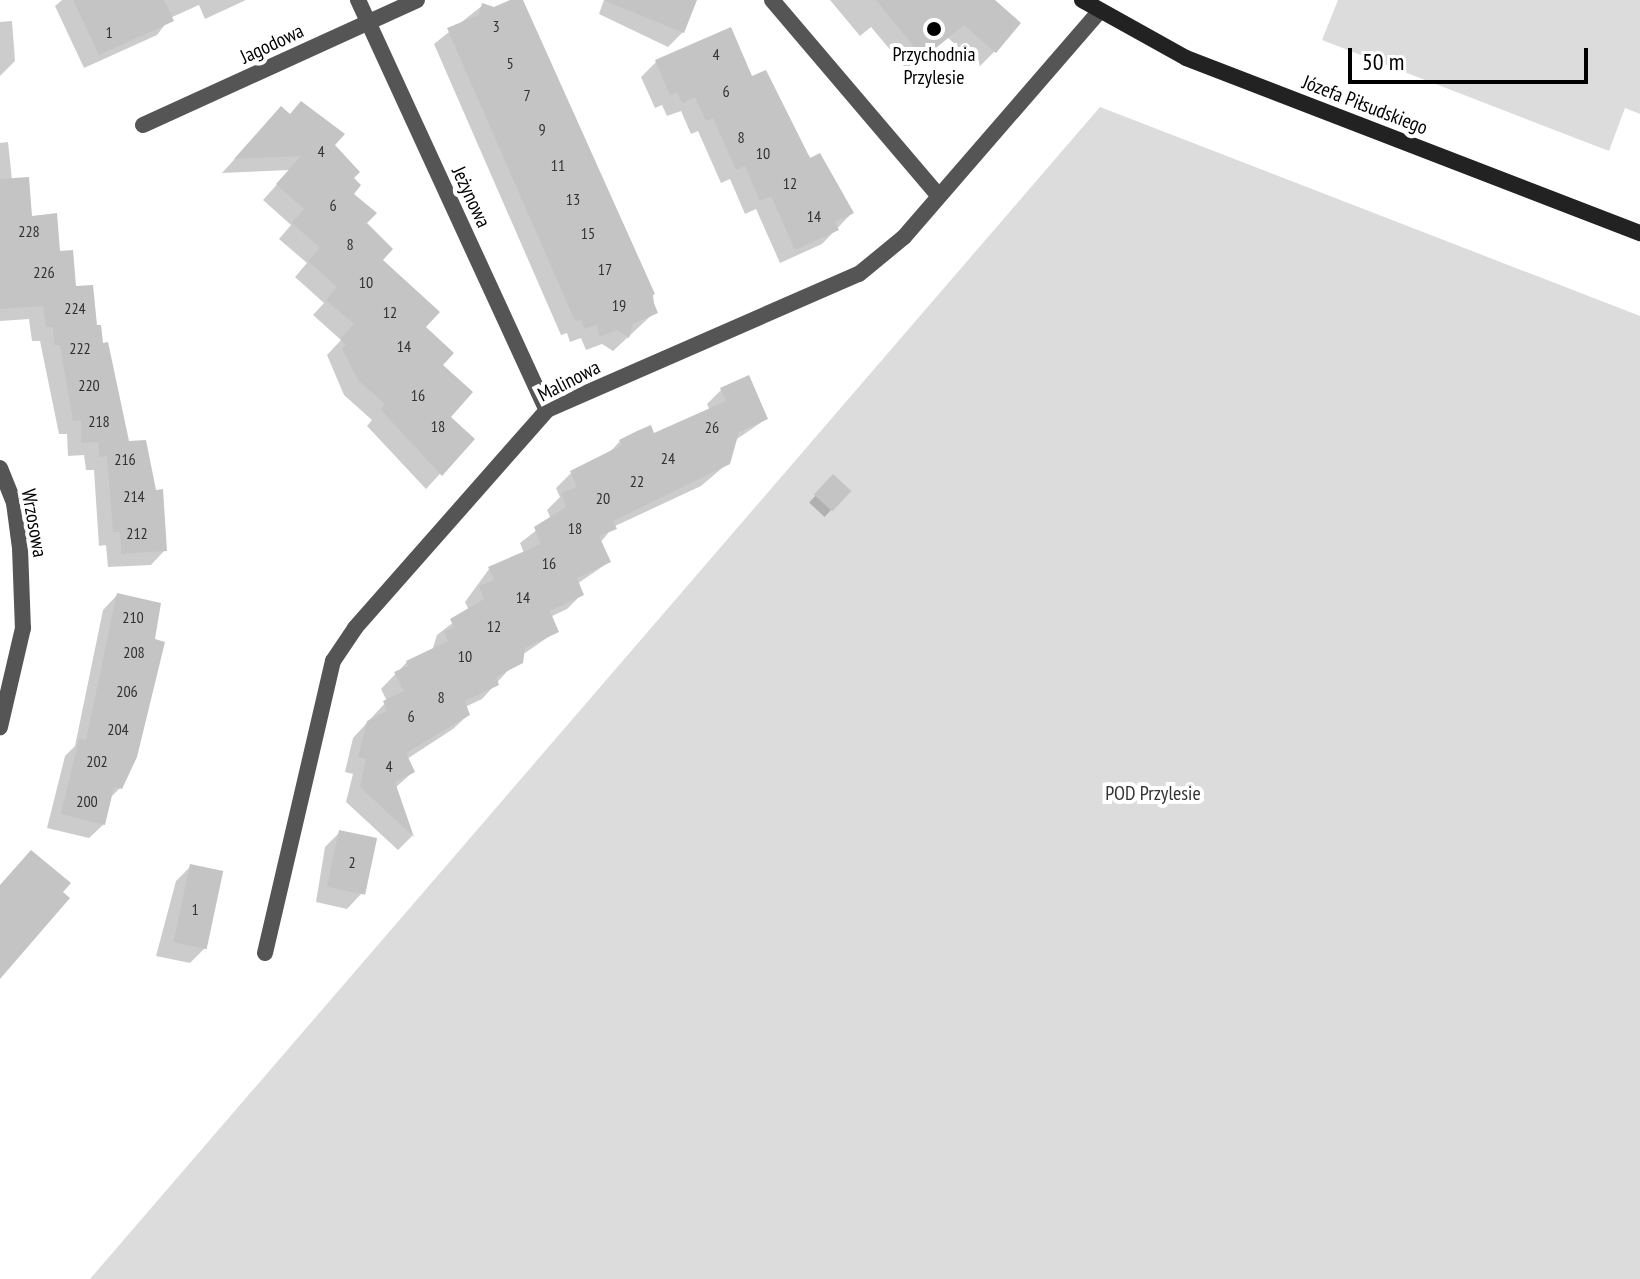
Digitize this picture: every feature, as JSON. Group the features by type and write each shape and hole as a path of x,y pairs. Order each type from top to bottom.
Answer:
{"street":[{"name":"Jeżynowa","path":"358,0 547,410"},
{"name":"Jagodowa","path":"143,125 417,0"},
{"path":"772,0 939,196"},
{"name":"Józefa Piłsudskiego","path":"1082,0 1098,13 1186,58 1640,233"},
{"name":"Malinowa","path":"265,953 333,661 355,628 547,410 859,274 904,237 1098,13"},
{"name":"Wrzosowa","path":"0,468 14,503 20,548 23,628 0,727"}],"green space":[{"path":"1338,0 1640,0 1640,114 1625,108 1609,151 1322,40"},
{"name":"POD Przylesie","path":"1100,107 1640,316 1640,1279 90,1279"}],"building":[{"path":"73,0 164,0 174,21 99,55"},
{"path":"510,0 523,0 655,294 651,296 658,313 633,324 629,338 617,330 600,337 596,325 585,329 581,320 575,321 447,28 479,15 482,3 494,7"},
{"path":"603,0 697,0 684,33"},
{"name":"Przychodnia Przylesie","path":"876,0 995,0 1021,23 996,53 964,25 923,58"},
{"path":"731,27 752,76 766,70 810,158 820,153 854,213 835,222 839,230 795,250 771,196 760,201 745,166 736,170 713,118 706,121 695,97 682,103 677,92 670,95 655,60"},
{"path":"301,101 345,134 335,145 360,172 354,178 361,185 354,194 377,213 367,223 393,249 383,260 440,312 426,327 454,353 443,365 473,392 451,417 475,439 442,476 381,410 385,404 358,380 342,349 346,345 340,339 354,324 326,300 337,287 308,261 320,248 292,223 304,209 276,184 301,156 234,159 281,106 290,114"},
{"path":"29,177 32,216 57,213 60,251 73,250 76,286 93,285 97,325 101,325 103,343 108,342 129,441 146,440 156,490 163,489 167,551 121,554 120,532 113,532 107,456 99,457 98,442 81,443 81,420 73,421 60,345 54,345 53,327 46,327 43,306 0,309 0,179"},
{"path":"749,375 768,419 739,432 730,464 613,521 617,529 599,536 611,562 577,578 584,595 550,611 559,632 525,648 523,663 496,677 499,685 465,701 470,715 406,753 415,772 395,782 414,837 360,787 366,759 358,757 367,721 387,711 383,701 404,691 394,672 408,666 406,661 448,641 444,632 454,627 450,619 484,599 479,586 494,580 488,567 541,544 534,527 566,507 561,493 577,487 570,471 622,445 619,440 637,431 651,425 654,433 726,401 720,388"},
{"path":"833,474 851,491 832,512 814,494"},
{"path":"117,593 161,603 155,639 165,642 137,757 122,789 114,787 105,825 61,814 79,739 86,740"},
{"path":"339,830 377,838 365,895 327,887"},
{"path":"31,850 71,883 63,892 70,898 0,979 0,885"},
{"path":"190,864 223,871 207,949 173,942"}],"place":[{"name":"Przychodnia Przylesie","path":"934,29"}]}
